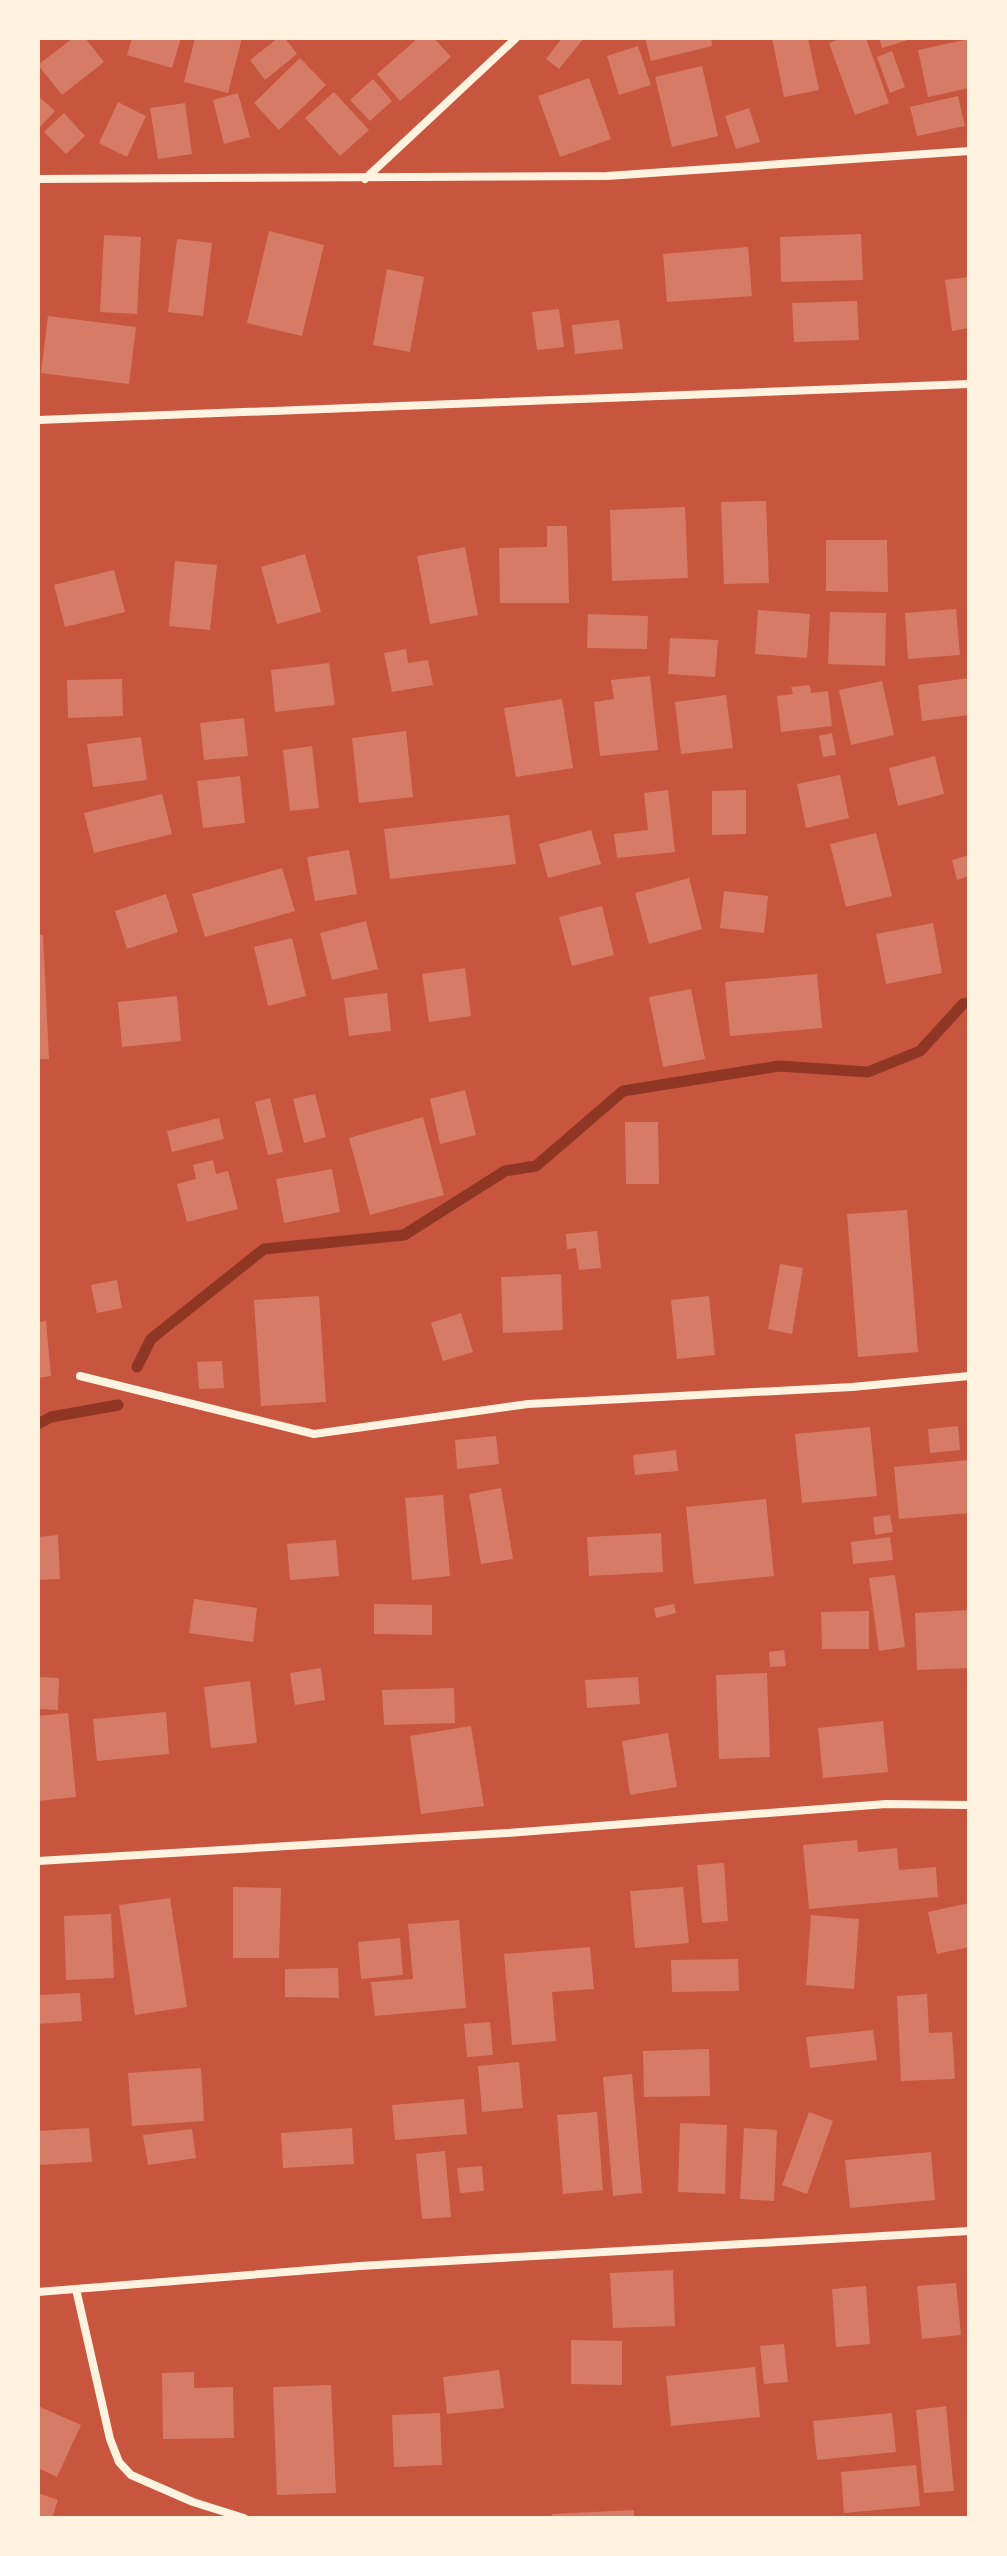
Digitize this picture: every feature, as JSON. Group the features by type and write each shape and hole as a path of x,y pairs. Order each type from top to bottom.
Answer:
{"street":[{"path":"365,179 516,38"},
{"path":"38,179 607,176 969,151"},
{"path":"38,420 969,384"},
{"path":"80,1376 314,1434 528,1404 852,1387 969,1376"},
{"path":"38,1861 507,1833 886,1804 969,1805"},
{"path":"38,2292 360,2266 969,2231"},
{"path":"76,2289 110,2439 119,2462 131,2475 193,2502 244,2518"}],"building":[{"path":"73,38 85,38 104,62 62,95 38,65"},
{"path":"132,38 181,38 172,68 127,55"},
{"path":"195,38 242,38 228,93 184,82"},
{"path":"278,38 285,38 297,54 265,80 250,60"},
{"path":"418,38 434,38 451,57 400,101 377,74"},
{"path":"562,38 584,38 559,69 546,59"},
{"path":"645,38 711,38 712,46 651,61"},
{"path":"772,38 808,38 819,90 784,97"},
{"path":"842,38 866,38 889,103 855,115 829,43"},
{"path":"879,38 911,38 911,39 882,48"},
{"path":"969,39 969,88 928,97 918,50"},
{"path":"638,46 651,85 619,95 607,56"},
{"path":"892,51 905,87 890,93 877,57"},
{"path":"300,58 326,85 279,130 254,103"},
{"path":"702,66 718,136 672,147 655,77"},
{"path":"589,78 611,139 560,157 538,96"},
{"path":"373,79 392,101 370,121 350,100"},
{"path":"334,92 369,130 340,156 305,118"},
{"path":"238,93 250,137 224,144 213,100"},
{"path":"38,96 55,111 38,129"},
{"path":"958,96 965,126 917,136 910,107"},
{"path":"118,102 146,116 127,157 99,143"},
{"path":"185,103 192,154 158,159 150,108"},
{"path":"749,108 760,142 736,149 725,116"},
{"path":"64,113 85,136 66,154 44,132"},
{"path":"269,231 324,245 302,336 247,323"},
{"path":"861,234 863,280 781,282 780,237"},
{"path":"104,235 141,237 137,314 100,312"},
{"path":"177,239 212,243 203,316 168,312"},
{"path":"748,247 752,296 667,302 663,254"},
{"path":"387,269 424,277 410,352 373,345"},
{"path":"969,277 969,328 952,331 945,280"},
{"path":"857,301 859,340 794,342 792,303"},
{"path":"559,309 564,347 537,350 532,312"},
{"path":"48,316 136,327 129,384 41,373"},
{"path":"619,320 623,349 575,354 572,325"},
{"path":"766,501 769,583 724,584 721,502"},
{"path":"685,507 688,578 612,581 610,510"},
{"path":"547,526 567,526 569,603 500,603 499,548 547,547"},
{"path":"826,540 887,540 888,592 826,591"},
{"path":"465,547 478,615 430,624 417,556"},
{"path":"305,554 321,612 277,624 261,567"},
{"path":"175,561 217,565 210,630 169,626"},
{"path":"114,570 125,612 65,627 54,585"},
{"path":"956,609 960,655 908,659 905,613"},
{"path":"758,610 810,614 807,658 755,654"},
{"path":"830,612 886,613 885,666 828,664"},
{"path":"588,614 648,616 647,649 587,648"},
{"path":"670,638 718,640 715,677 668,674"},
{"path":"406,649 408,663 428,660 433,685 392,692 384,653"},
{"path":"329,663 335,705 275,712 271,670"},
{"path":"650,676 658,750 600,756 594,702 614,699 611,680"},
{"path":"969,678 969,715 922,721 918,685"},
{"path":"122,679 123,716 68,718 67,680"},
{"path":"882,681 894,735 851,745 839,690"},
{"path":"810,685 811,693 828,691 832,726 781,732 777,696 793,694 791,687"},
{"path":"726,695 733,748 681,754 675,702"},
{"path":"562,699 573,768 516,777 504,708"},
{"path":"244,718 248,756 204,760 200,723"},
{"path":"406,731 413,797 359,803 352,738"},
{"path":"832,733 836,755 823,757 819,736"},
{"path":"141,737 147,780 93,787 87,744"},
{"path":"312,746 319,808 290,811 283,750"},
{"path":"935,756 944,794 898,806 889,768"},
{"path":"840,775 849,818 806,828 797,784"},
{"path":"240,776 245,823 203,828 197,781"},
{"path":"668,790 675,852 617,858 614,834 648,830 644,793"},
{"path":"746,790 746,834 712,835 712,791"},
{"path":"162,794 172,834 94,853 84,813"},
{"path":"509,815 516,864 390,879 384,829"},
{"path":"591,830 601,864 548,878 539,844"},
{"path":"876,833 892,896 846,907 830,844"},
{"path":"349,850 357,894 315,901 307,857"},
{"path":"969,855 969,876 957,880 952,860"},
{"path":"282,868 295,911 205,937 192,894"},
{"path":"689,878 702,929 649,944 635,893"},
{"path":"724,891 768,896 764,933 720,928"},
{"path":"166,894 178,932 127,949 115,911"},
{"path":"602,906 614,955 572,966 559,917"},
{"path":"366,921 378,969 332,980 320,933"},
{"path":"933,923 942,973 886,984 876,934"},
{"path":"38,935 43,935 49,1059 38,1059"},
{"path":"292,938 306,996 268,1006 254,947"},
{"path":"465,968 471,1016 429,1022 422,974"},
{"path":"817,974 822,1028 730,1036 725,982"},
{"path":"691,989 705,1059 663,1067 649,997"},
{"path":"387,993 391,1031 349,1036 344,998"},
{"path":"177,996 181,1041 122,1047 118,1002"},
{"path":"465,1090 476,1135 440,1144 430,1099"},
{"path":"315,1094 326,1137 304,1143 293,1099"},
{"path":"270,1098 283,1152 268,1155 255,1102"},
{"path":"423,1117 444,1195 370,1215 349,1138"},
{"path":"219,1118 224,1139 172,1152 167,1131"},
{"path":"625,1122 658,1122 659,1184 626,1184"},
{"path":"213,1160 216,1174 228,1171 238,1209 187,1222 177,1184 196,1179 193,1165"},
{"path":"332,1169 340,1212 284,1223 276,1179"},
{"path":"907,1210 918,1352 858,1357 847,1214"},
{"path":"597,1231 601,1268 579,1270 576,1248 567,1249 566,1234"},
{"path":"780,1264 803,1268 792,1334 768,1329"},
{"path":"561,1274 563,1330 503,1333 501,1277"},
{"path":"117,1280 122,1308 97,1313 91,1285"},
{"path":"319,1296 326,1402 261,1406 254,1300"},
{"path":"709,1296 715,1355 677,1359 671,1300"},
{"path":"461,1313 473,1352 443,1361 431,1323"},
{"path":"46,1321 51,1376 38,1378 38,1322"},
{"path":"222,1361 224,1388 199,1389 197,1362"},
{"path":"958,1426 960,1450 930,1453 928,1429"},
{"path":"870,1427 877,1496 802,1503 795,1434"},
{"path":"496,1436 499,1464 457,1469 455,1440"},
{"path":"676,1450 678,1471 635,1475 633,1455"},
{"path":"969,1460 969,1513 899,1519 894,1467"},
{"path":"501,1488 513,1559 481,1564 469,1494"},
{"path":"443,1495 450,1576 412,1580 405,1498"},
{"path":"766,1499 774,1576 694,1584 686,1507"},
{"path":"890,1515 893,1532 875,1535 873,1517"},
{"path":"661,1533 663,1572 589,1576 587,1537"},
{"path":"58,1535 60,1579 38,1580 38,1537"},
{"path":"890,1537 893,1560 853,1564 851,1542"},
{"path":"336,1540 339,1576 290,1580 287,1544"},
{"path":"895,1575 905,1647 879,1651 869,1578"},
{"path":"194,1599 257,1608 253,1642 189,1633"},
{"path":"374,1604 432,1605 432,1635 374,1634"},
{"path":"674,1604 676,1613 656,1618 654,1608"},
{"path":"969,1610 969,1668 917,1670 915,1613"},
{"path":"869,1611 869,1649 822,1649 821,1612"},
{"path":"784,1650 786,1666 770,1667 769,1652"},
{"path":"321,1668 325,1700 295,1705 290,1673"},
{"path":"767,1673 770,1757 719,1759 716,1675"},
{"path":"38,1677 59,1678 58,1710 38,1709"},
{"path":"638,1677 640,1704 587,1708 585,1680"},
{"path":"250,1681 257,1743 211,1748 204,1687"},
{"path":"454,1688 455,1723 384,1725 382,1690"},
{"path":"166,1712 169,1754 97,1761 93,1719"},
{"path":"68,1713 76,1797 38,1801 38,1716"},
{"path":"883,1721 888,1772 823,1778 818,1728"},
{"path":"471,1726 484,1806 421,1814 410,1736"},
{"path":"668,1733 677,1787 630,1795 622,1741"},
{"path":"857,1840 858,1852 897,1848 899,1870 936,1867 938,1897 809,1909 803,1845"},
{"path":"724,1863 728,1921 702,1923 697,1865"},
{"path":"233,1887 281,1888 279,1958 233,1958"},
{"path":"683,1887 689,1943 635,1948 630,1891"},
{"path":"170,1898 187,2007 135,2015 119,1905"},
{"path":"969,1903 969,1947 937,1954 928,1912"},
{"path":"111,1914 114,1978 66,1980 64,1916"},
{"path":"811,1915 859,1919 854,1989 806,1985"},
{"path":"459,1920 466,2008 375,2016 371,1982 413,1979 408,1924"},
{"path":"400,1938 403,1975 361,1979 358,1942"},
{"path":"590,1947 594,1989 552,1992 556,2041 512,2045 504,1954"},
{"path":"738,1959 739,1991 672,1992 671,1960"},
{"path":"338,1968 339,1998 285,1997 285,1969"},
{"path":"80,1993 82,2021 38,2024 38,1995"},
{"path":"927,1994 929,2033 952,2032 955,2079 901,2081 897,1996"},
{"path":"490,2022 493,2055 467,2057 464,2024"},
{"path":"873,2030 877,2060 810,2068 806,2037"},
{"path":"709,2049 710,2096 644,2097 643,2051"},
{"path":"519,2062 523,2108 482,2112 478,2066"},
{"path":"201,2068 204,2121 132,2126 128,2073"},
{"path":"632,2074 642,2193 613,2196 603,2077"},
{"path":"464,2099 467,2134 395,2140 392,2105"},
{"path":"597,2112 603,2190 563,2194 557,2115"},
{"path":"809,2112 833,2121 807,2194 782,2185"},
{"path":"680,2123 727,2125 725,2194 678,2192"},
{"path":"89,2128 92,2162 38,2165 38,2131"},
{"path":"352,2128 354,2164 283,2168 281,2133"},
{"path":"744,2128 777,2130 774,2201 740,2199"},
{"path":"192,2129 196,2158 148,2165 143,2135"},
{"path":"445,2151 451,2217 422,2219 416,2154"},
{"path":"931,2152 935,2200 850,2208 845,2160"},
{"path":"482,2166 484,2191 460,2193 457,2168"},
{"path":"673,2270 675,2326 613,2328 610,2273"},
{"path":"956,2283 961,2335 922,2339 917,2286"},
{"path":"866,2286 870,2344 836,2347 832,2289"},
{"path":"571,2340 622,2341 622,2385 571,2384"},
{"path":"784,2344 788,2382 764,2384 760,2346"},
{"path":"755,2367 760,2417 671,2426 666,2376"},
{"path":"499,2370 504,2408 447,2414 443,2377"},
{"path":"194,2372 194,2388 233,2387 234,2438 163,2439 162,2373"},
{"path":"331,2385 336,2493 277,2495 273,2387"},
{"path":"38,2406 81,2425 57,2477 38,2468"},
{"path":"946,2406 954,2491 924,2493 916,2410"},
{"path":"440,2413 442,2465 394,2467 392,2415"},
{"path":"892,2413 896,2452 817,2460 813,2421"},
{"path":"916,2465 920,2506 844,2513 841,2472"},
{"path":"38,2493 58,2500 52,2518 38,2518"},
{"path":"634,2510 634,2518 552,2518 552,2514"}],"waterway":[{"path":"137,1367 151,1339 264,1249 404,1235 505,1171 536,1166 623,1091 779,1066 868,1072 920,1051 963,1004 969,1003"},
{"path":"38,1424 51,1417 118,1405"}]}
